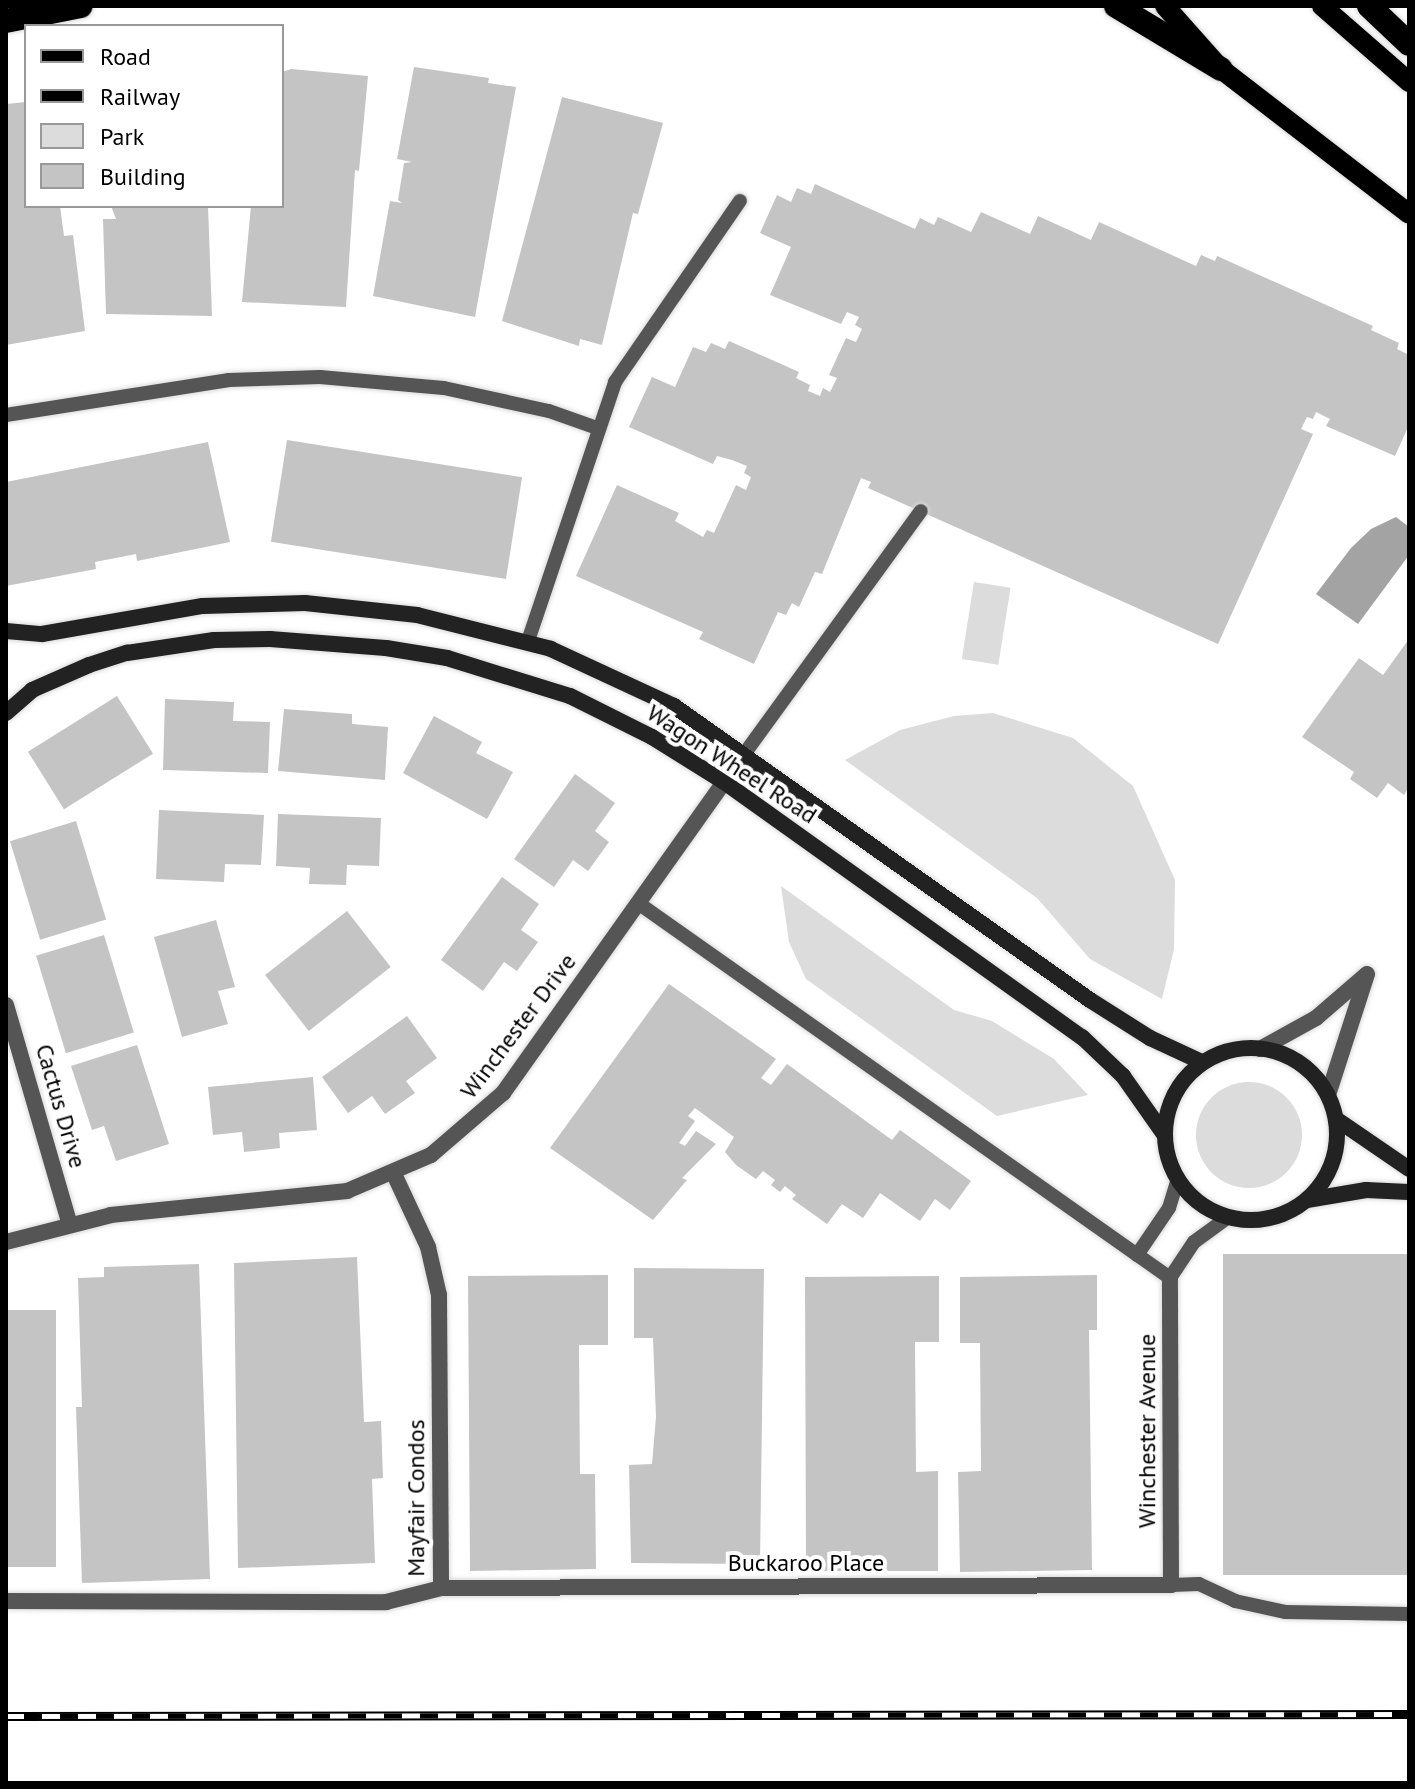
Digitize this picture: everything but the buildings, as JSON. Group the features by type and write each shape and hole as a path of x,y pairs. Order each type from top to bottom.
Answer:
{"highway":[{"path":"6,21 81,6"},
{"path":"1116,6 1221,69"},
{"path":"1369,6 1409,44"}],"main road":[{"path":"1165,6 1221,69 1409,214"},
{"path":"1322,6 1409,82"}],"street":[{"name":"Wagon Wheel Road","path":"6,631 42,634 203,606 305,603 417,615 528,641 613,675 674,706 745,753 1090,1000 1150,1038 1202,1062"},
{"name":"Wagon Wheel Road","path":"6,713 55,677 127,653 214,640 334,642 447,658 570,696 652,737 724,782 1082,1037 1123,1076 1163,1133"},
{"name":"Winchester Drive","path":"6,1242 69,1222 347,1191 394,1174 456,1137 503,1093 745,753"},
{"path":"1260,1049 1316,1018 1367,974 1328,1095"},
{"name":"Cactus Drive","path":"6,1005 69,1222"},
{"path":"1307,1200 1325,1179 1336,1154 1339,1121 1328,1095 1288,1058 1260,1049 1222,1052 1202,1062 1182,1081 1169,1103 1163,1133 1178,1179 1194,1200 1227,1218 1258,1219 1307,1200 1366,1190 1409,1192"},
{"path":"1339,1121 1409,1169"},
{"name":"Mayfair Condos","path":"6,1601 386,1602 441,1588 439,1295 428,1247 394,1174"},
{"name":"Winchester Avenue","path":"1170,1278 1171,1585"},
{"name":"Buckaroo Place","path":"441,1588 1171,1585"}],"lane":[{"path":"528,641 597,428 627,361 740,201"},
{"path":"6,415 218,382 320,377 444,388 549,411 597,428"},
{"path":"745,753 921,511"},
{"path":"638,903 1170,1278 1194,1242 1227,1218"},
{"path":"1137,1255 1169,1208 1178,1179"},
{"path":"1171,1585 1199,1584 1235,1601 1285,1612 1409,1614"}],"green space":[{"path":"974,582 1011,588 998,665 962,659"},
{"path":"993,713 1073,738 1133,786 1175,880 1174,949 1162,999 1090,959 1037,898 845,760 900,730 954,716"},
{"path":"781,886 954,1010 992,1021 1054,1059 1088,1095 997,1116 806,979 789,942"},
{"path":"1249,1082 1269,1086 1287,1097 1298,1115 1302,1135 1298,1155 1287,1173 1269,1184 1249,1188 1229,1184 1211,1173 1200,1155 1196,1135 1200,1115 1211,1097 1229,1086"}],"shaded area":[{"path":"1396,517 1409,527 1409,555 1358,624 1316,594 1351,548 1371,529"}],"railway":[{"path":"6,1716 1409,1714"}]}
